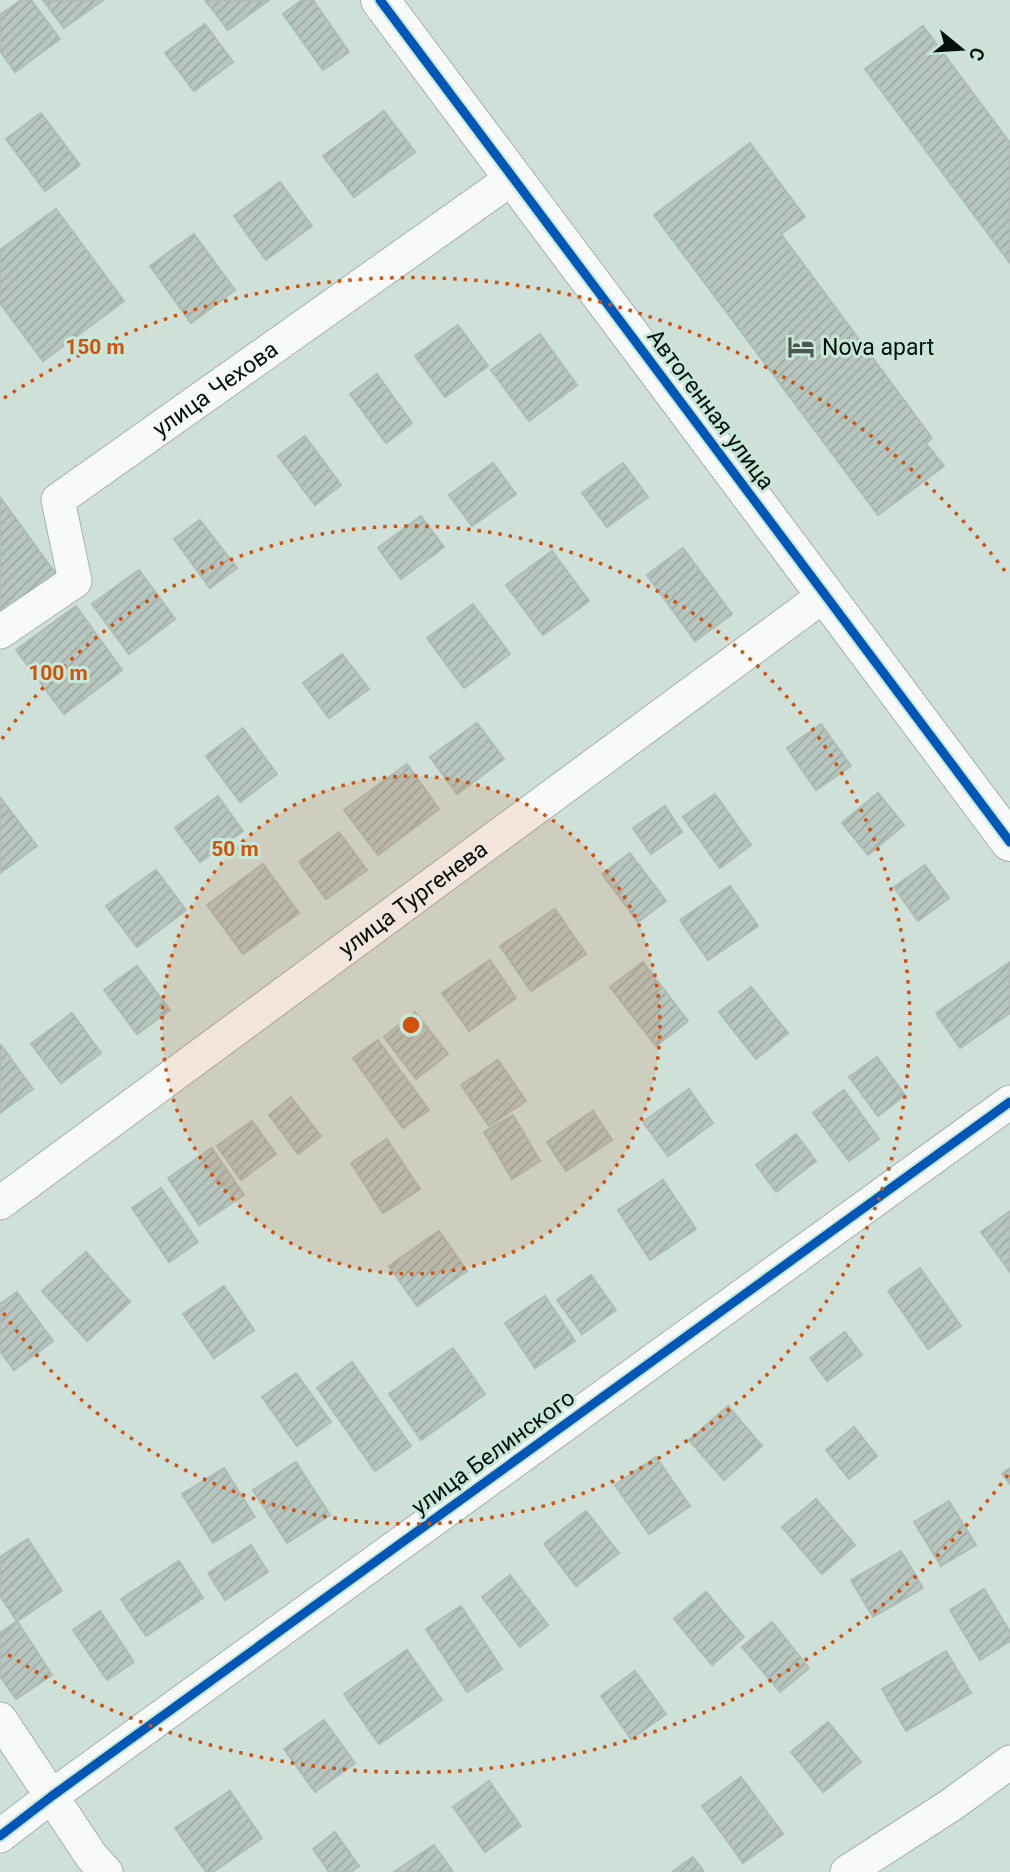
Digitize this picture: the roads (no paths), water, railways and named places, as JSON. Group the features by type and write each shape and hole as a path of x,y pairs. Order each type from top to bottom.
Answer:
{"street":[{"name":"Автогенная улица","path":"380,0 1010,842"},
{"name":"улица Чехова","path":"0,632 75,581 58,500 514,177"},
{"name":"улица Тургенева","path":"0,1203 826,594"},
{"name":"улица Белинского","path":"0,1836 1010,1102"},
{"path":"0,1719 92,1857 106,1872"},
{"path":"847,1872 951,1805 1010,1762"}],"place":[{"name":"Nova apart","path":"801,347"}]}
